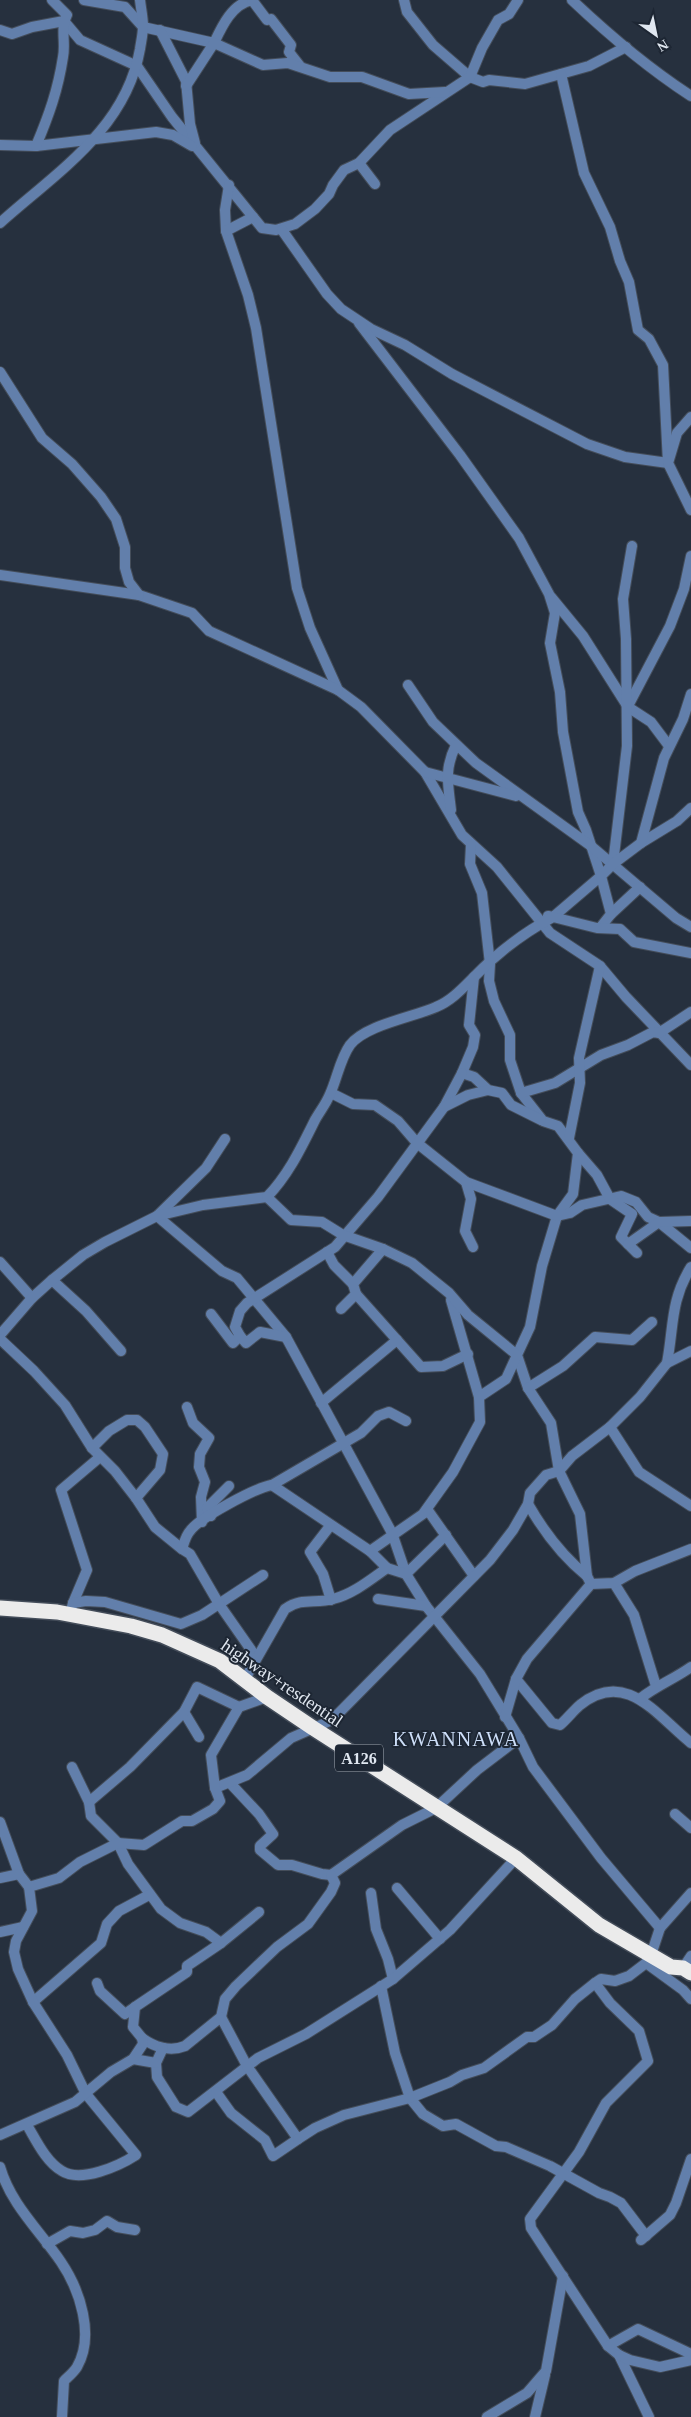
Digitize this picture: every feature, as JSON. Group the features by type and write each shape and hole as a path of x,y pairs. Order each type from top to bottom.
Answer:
{"highway":[{"name":"highway+resdential","path":"0,1608 71,1608 95,1617 162,1635 220,1661 266,1697 516,1858 599,1926 633,1947 648,1959 671,1967 688,1966"}],"street":[{"path":"36,146 55,99 64,54 64,21 67,15 52,0"},
{"path":"84,0 125,7 144,27 214,43 263,65 288,63 330,77 362,77 409,94 446,92"},
{"path":"0,223 95,138 115,114 130,88 137,66 144,27 140,0"},
{"path":"186,86 239,1 252,0 267,20 271,19 291,45 289,52 300,66"},
{"path":"404,0 407,12 433,45 470,77 484,82 489,80 525,84 589,66 626,47"},
{"path":"64,21 80,40 137,66 197,149 229,185 262,228 282,230 315,209 329,194 344,170 359,163 390,130 470,77 482,48 498,20 509,14 518,0"},
{"path":"572,0 660,76 691,96"},
{"path":"0,30 12,34 32,27 64,21"},
{"path":"160,30 186,81 190,124 197,149"},
{"path":"561,74 584,173 610,226 620,261 629,282 638,330 649,339 663,365 668,463 691,510"},
{"path":"0,145 36,146 156,132 172,135 197,149"},
{"path":"359,163 375,184"},
{"path":"229,185 225,210 226,232 248,295 258,337 297,588 310,628 338,690"},
{"path":"226,232 253,216"},
{"path":"282,230 327,294 340,308 371,329 405,345 452,374 587,444 626,457 668,463"},
{"path":"356,319 460,455 519,538 549,594 583,636 628,707 651,722 669,746"},
{"path":"0,372 42,438 72,464 101,497 116,519 125,547 125,568 129,582 139,595"},
{"path":"668,463 677,433 691,416"},
{"path":"613,864 627,746 628,707 623,599 632,546"},
{"path":"628,707 670,626 684,589 691,556"},
{"path":"0,575 139,595 192,613 209,632 338,690 361,707 425,772 462,835 497,867 550,933 600,966 659,1033 691,1065"},
{"path":"549,594 554,613 550,643 560,692 563,732 578,812 601,876 611,914"},
{"path":"408,685 433,722 476,763 520,797 591,846 676,918 691,927"},
{"path":"641,843 652,797 669,746 683,719 691,694"},
{"path":"452,816 447,779 448,761 456,745"},
{"path":"425,772 520,797"},
{"path":"0,1335 32,1298 82,1255 157,1216 203,1205 267,1197 291,1166 331,1093 345,1053 351,1043 411,1014 436,1007 467,986 474,976 552,917 613,864 641,843 677,822 691,808"},
{"path":"471,844 470,864 482,893 490,964 488,982 494,1002 510,1035 510,1060 521,1093 543,1121"},
{"path":"600,928 611,914 640,887"},
{"path":"529,907 552,917 600,928 620,929 634,942 691,954"},
{"path":"569,1138 580,1083 579,1058 600,966"},
{"path":"286,1337 260,1332 246,1342 235,1327 240,1310 334,1247 378,1198 444,1107 462,1073 476,1035 469,1025 474,976"},
{"path":"521,1093 555,1083 601,1055 628,1045 653,1032 659,1033 691,1012"},
{"path":"462,1073 474,1077 488,1090"},
{"path":"444,1107 468,1095 488,1090 502,1093 511,1105 543,1121 558,1126 597,1175 610,1199 632,1214 621,1237 636,1253"},
{"path":"331,1093 353,1104 375,1105 398,1121 417,1143 466,1182 557,1216 570,1213 582,1205 621,1196 636,1202 648,1216 659,1222 691,1248"},
{"path":"157,1216 206,1168 225,1139"},
{"path":"479,1397 506,1378 530,1327 542,1266 557,1216 573,1194 578,1153"},
{"path":"466,1182 471,1200 465,1231 473,1247"},
{"path":"267,1197 291,1220 322,1222 344,1235 383,1248 412,1263 449,1294 468,1315 517,1355 528,1388 551,1422 559,1471 580,1514 589,1580 527,1659 516,1679 505,1717"},
{"path":"157,1216 222,1271 237,1278 286,1337 316,1388 321,1403 392,1533 406,1574 426,1606 480,1674 519,1738 532,1767 601,1858 660,1928"},
{"path":"628,1244 659,1222 691,1221"},
{"path":"352,1284 383,1248"},
{"path":"327,1252 334,1266 352,1284 356,1294 421,1367 443,1366 468,1354"},
{"path":"0,1262 32,1298"},
{"path":"667,1363 672,1336 672,1316 677,1295 691,1267"},
{"path":"52,1280 86,1311 121,1351"},
{"path":"341,1309 356,1294"},
{"path":"370,1551 392,1533 423,1514 467,1450 480,1422 479,1397 449,1294"},
{"path":"211,1314 233,1343 240,1336"},
{"path":"528,1388 563,1366 594,1337 632,1340 652,1322"},
{"path":"0,1340 34,1371 65,1404 92,1448 136,1498 154,1527 190,1554 219,1604 256,1657"},
{"path":"321,1403 397,1340"},
{"path":"215,1788 247,1775 291,1738 332,1720 474,1576 513,1530 528,1504 530,1493 546,1475 559,1471 572,1456 610,1427 640,1397 667,1363 691,1351"},
{"path":"187,1407 193,1423 209,1438 200,1454 199,1467 205,1482 201,1497 202,1522"},
{"path":"182,1549 189,1531 202,1522 240,1498 262,1487 272,1485 361,1433 378,1416 388,1412 406,1421"},
{"path":"92,1448 108,1431 127,1420 137,1420 145,1427 163,1454 160,1470 136,1498"},
{"path":"610,1427 639,1472 691,1506"},
{"path":"71,1608 87,1570 61,1490 100,1457"},
{"path":"272,1485 330,1526 370,1551 388,1568 406,1574"},
{"path":"211,1516 207,1508 229,1486"},
{"path":"528,1504 542,1530 589,1580 614,1583 635,1571 691,1549"},
{"path":"426,1509 474,1576"},
{"path":"330,1526 310,1552 323,1574 331,1600"},
{"path":"406,1574 446,1535"},
{"path":"245,1679 285,1609 295,1602 331,1600 347,1595 388,1568"},
{"path":"71,1608 86,1600 105,1602 181,1624 202,1615 263,1576"},
{"path":"614,1583 634,1615 656,1686"},
{"path":"378,1599 426,1606"},
{"path":"641,1698 656,1686 675,1678 691,1667"},
{"path":"516,1679 552,1723 560,1725 580,1705 603,1693 617,1690 641,1698 691,1742"},
{"path":"89,1802 130,1767 184,1712 198,1687 239,1707"},
{"path":"29,1887 45,1883 66,1873 80,1862 118,1842 144,1845 182,1821 192,1821 213,1808 220,1801 215,1788 211,1755 239,1707 266,1697"},
{"path":"184,1712 199,1737"},
{"path":"230,1783 259,1814 273,1834 260,1846 260,1850 278,1864 292,1865 331,1875 402,1825 436,1808 470,1776 519,1738"},
{"path":"72,1767 89,1802 91,1816 118,1842 128,1864 149,1895 161,1909 180,1923 206,1932 222,1943"},
{"path":"675,1814 691,1828"},
{"path":"0,1822 19,1874 29,1887 32,1911"},
{"path":"163,2048 156,2063 157,2077 176,2107 188,2112 258,2058 306,2034 392,1979 440,1939 478,1902 516,1858"},
{"path":"0,1878 19,1874"},
{"path":"135,2007 133,2027 142,2038 149,2043 163,2048 178,2049 185,2046 220,2017 225,1999 236,1986 277,1947 296,1934 314,1917 335,1883 331,1875"},
{"path":"27,2124 49,2159 62,2172 74,2174 105,2170 136,2155 86,2094 67,2055 33,2002 18,1969 14,1952 23,1927 45,1883"},
{"path":"397,1888 440,1939"},
{"path":"371,1893 376,1929 388,1959 392,1979"},
{"path":"216,2092 231,2113 265,2140 273,2156 315,2128 344,2115 410,2098 450,2082 462,2075 484,2068 527,2037 534,2037 552,2025 575,1999 595,1983 602,1979 615,1981 629,1976 648,1959 660,1928 691,1893"},
{"path":"33,2002 101,1943 107,1924 119,1910 149,1895"},
{"path":"97,1983 100,1991 125,2014 172,1984 187,1972 187,1966 222,1943 259,1912"},
{"path":"0,1932 23,1927"},
{"path":"648,1959 691,1999"},
{"path":"595,1983 610,2003 639,2031 648,2061 606,2103 579,2152 530,2219 530,2228 608,2346 619,2355 630,2360 660,2367 691,2360"},
{"path":"381,1986 395,2053 410,2098 424,2114 442,2126 456,2124 496,2146 506,2147 563,2172 599,2193 621,2203 643,2238 670,2215 691,2159"},
{"path":"220,2017 247,2066 298,2139"},
{"path":"0,2135 75,2102 111,2072 133,2059 141,2050 142,2038"},
{"path":"133,2059 156,2063"},
{"path":"0,2167 19,2208 66,2272 78,2296 83,2318 82,2353 76,2368 64,2381 62,2417"},
{"path":"47,2244 70,2232 83,2233 95,2230 107,2221 117,2227 135,2230"},
{"path":"535,2417 546,2371 563,2276"},
{"path":"608,2346 638,2329 691,2354"},
{"path":"619,2355 649,2417"},
{"path":"490,2415 527,2393 546,2371"}],"district":[{"name":"KWANNAWA","path":"456,1739"}]}
